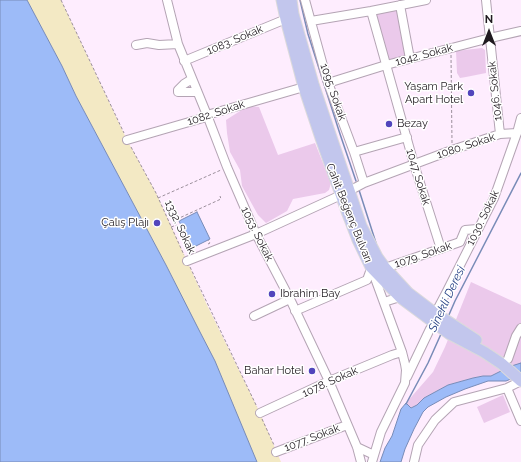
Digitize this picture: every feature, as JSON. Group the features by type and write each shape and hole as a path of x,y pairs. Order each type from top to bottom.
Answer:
{"main road":[{"name":"Cahit Beğenç Bulvarı","path":"282,0 304,87 345,193 377,257 408,293 437,320"},
{"name":"Cahit Beğenç Bulvarı","path":"291,0 293,14 358,240 371,267 400,296 484,352 506,361 521,378"}],"street":[{"name":"1053. Sokak","path":"167,0 178,44 184,61 233,182 256,234 290,299 329,382 357,447 361,462"},
{"name":"1095. Sokak","path":"304,0 328,83 364,183"},
{"path":"311,21 426,0"},
{"name":"1046. Sokak","path":"486,0 500,134"},
{"path":"400,5 410,59"},
{"name":"1047. Sokak","path":"371,11 406,137 441,249"},
{"name":"1083. Sokak","path":"184,61 286,19"},
{"name":"1042. Sokak","path":"328,83 386,65 521,30"},
{"path":"136,45 147,43 159,45 178,44"},
{"path":"192,78 184,84 178,92 197,92"},
{"name":"1082. Sokak","path":"127,140 304,87"},
{"name":"1030. Sokak","path":"373,459 381,432 430,329 437,320 437,310 494,198 521,118"},
{"name":"1080. Sokak","path":"187,261 256,234 364,183 452,150 500,134 517,133"},
{"path":"354,152 406,137"},
{"name":"1079. Sokak","path":"385,268 460,242 465,230 477,229"},
{"path":"295,311 366,280 377,257"},
{"path":"371,267 402,352 406,370 405,383"},
{"path":"384,302 400,296"},
{"path":"254,316 290,299"},
{"path":"506,361 516,336 521,328"},
{"name":"1078. Sokak","path":"260,413 329,382 402,352"},
{"path":"414,462 418,445 435,420 454,402 507,388 521,378"},
{"path":"507,388 521,421"},
{"name":"1077. Sokak","path":"276,452 348,425"},
{"path":"357,447 373,459"}],"path":[{"name":"1332. Sokak","path":"61,0 127,140 158,198 207,305 260,413 276,452"},
{"path":"450,48 452,150"},
{"path":"158,198 227,167"},
{"path":"193,250 190,252 175,220 221,199 220,196"},
{"path":"171,227 178,225"},
{"path":"208,240 210,243 208,244"}],"shaded area":[{"path":"397,9 407,56 388,61 374,14"},
{"path":"482,48 485,50 486,73 460,78 457,73 456,51"},
{"path":"248,106 259,107 278,155 315,143 331,183 329,190 325,193 293,199 287,211 266,223 258,215 242,186 240,170 230,152 227,133 226,120"},
{"path":"471,282 521,305 521,365 501,371 491,376 473,378 448,385 424,398 417,405 411,408 406,403 433,372 445,347"},
{"path":"503,395 510,412 484,423 477,407"}],"sand":[{"name":"Çalış Plajı","path":"27,0 61,0 127,140 156,193 207,305 260,413 281,462 257,462 166,265"}],"water":[{"path":"0,0 27,0 215,361 257,462 0,462"},
{"path":"197,212 210,239 192,248 179,221"},
{"path":"521,363 521,375 506,381 488,381 446,397 428,407 423,412 414,429 401,462 380,462 385,448 392,436 401,409 406,403 411,408 417,405 424,398 448,385 473,378 491,376 502,369"}],"waterway":[{"path":"300,0 308,34 356,181"},
{"name":"Sinekli Deresi","path":"448,317 521,173"},
{"path":"359,190 376,243"},
{"name":"Sinekli Deresi","path":"406,404 428,363 441,334"}],"place":[{"name":"Yaşam Park Apart Hotel","path":"471,93"},
{"name":"Bezay","path":"389,124"},
{"name":"Çalış Plajı","path":"157,223"},
{"name":"Ibrahim Bay","path":"272,294"},
{"name":"Bahar Hotel","path":"312,371"}]}
